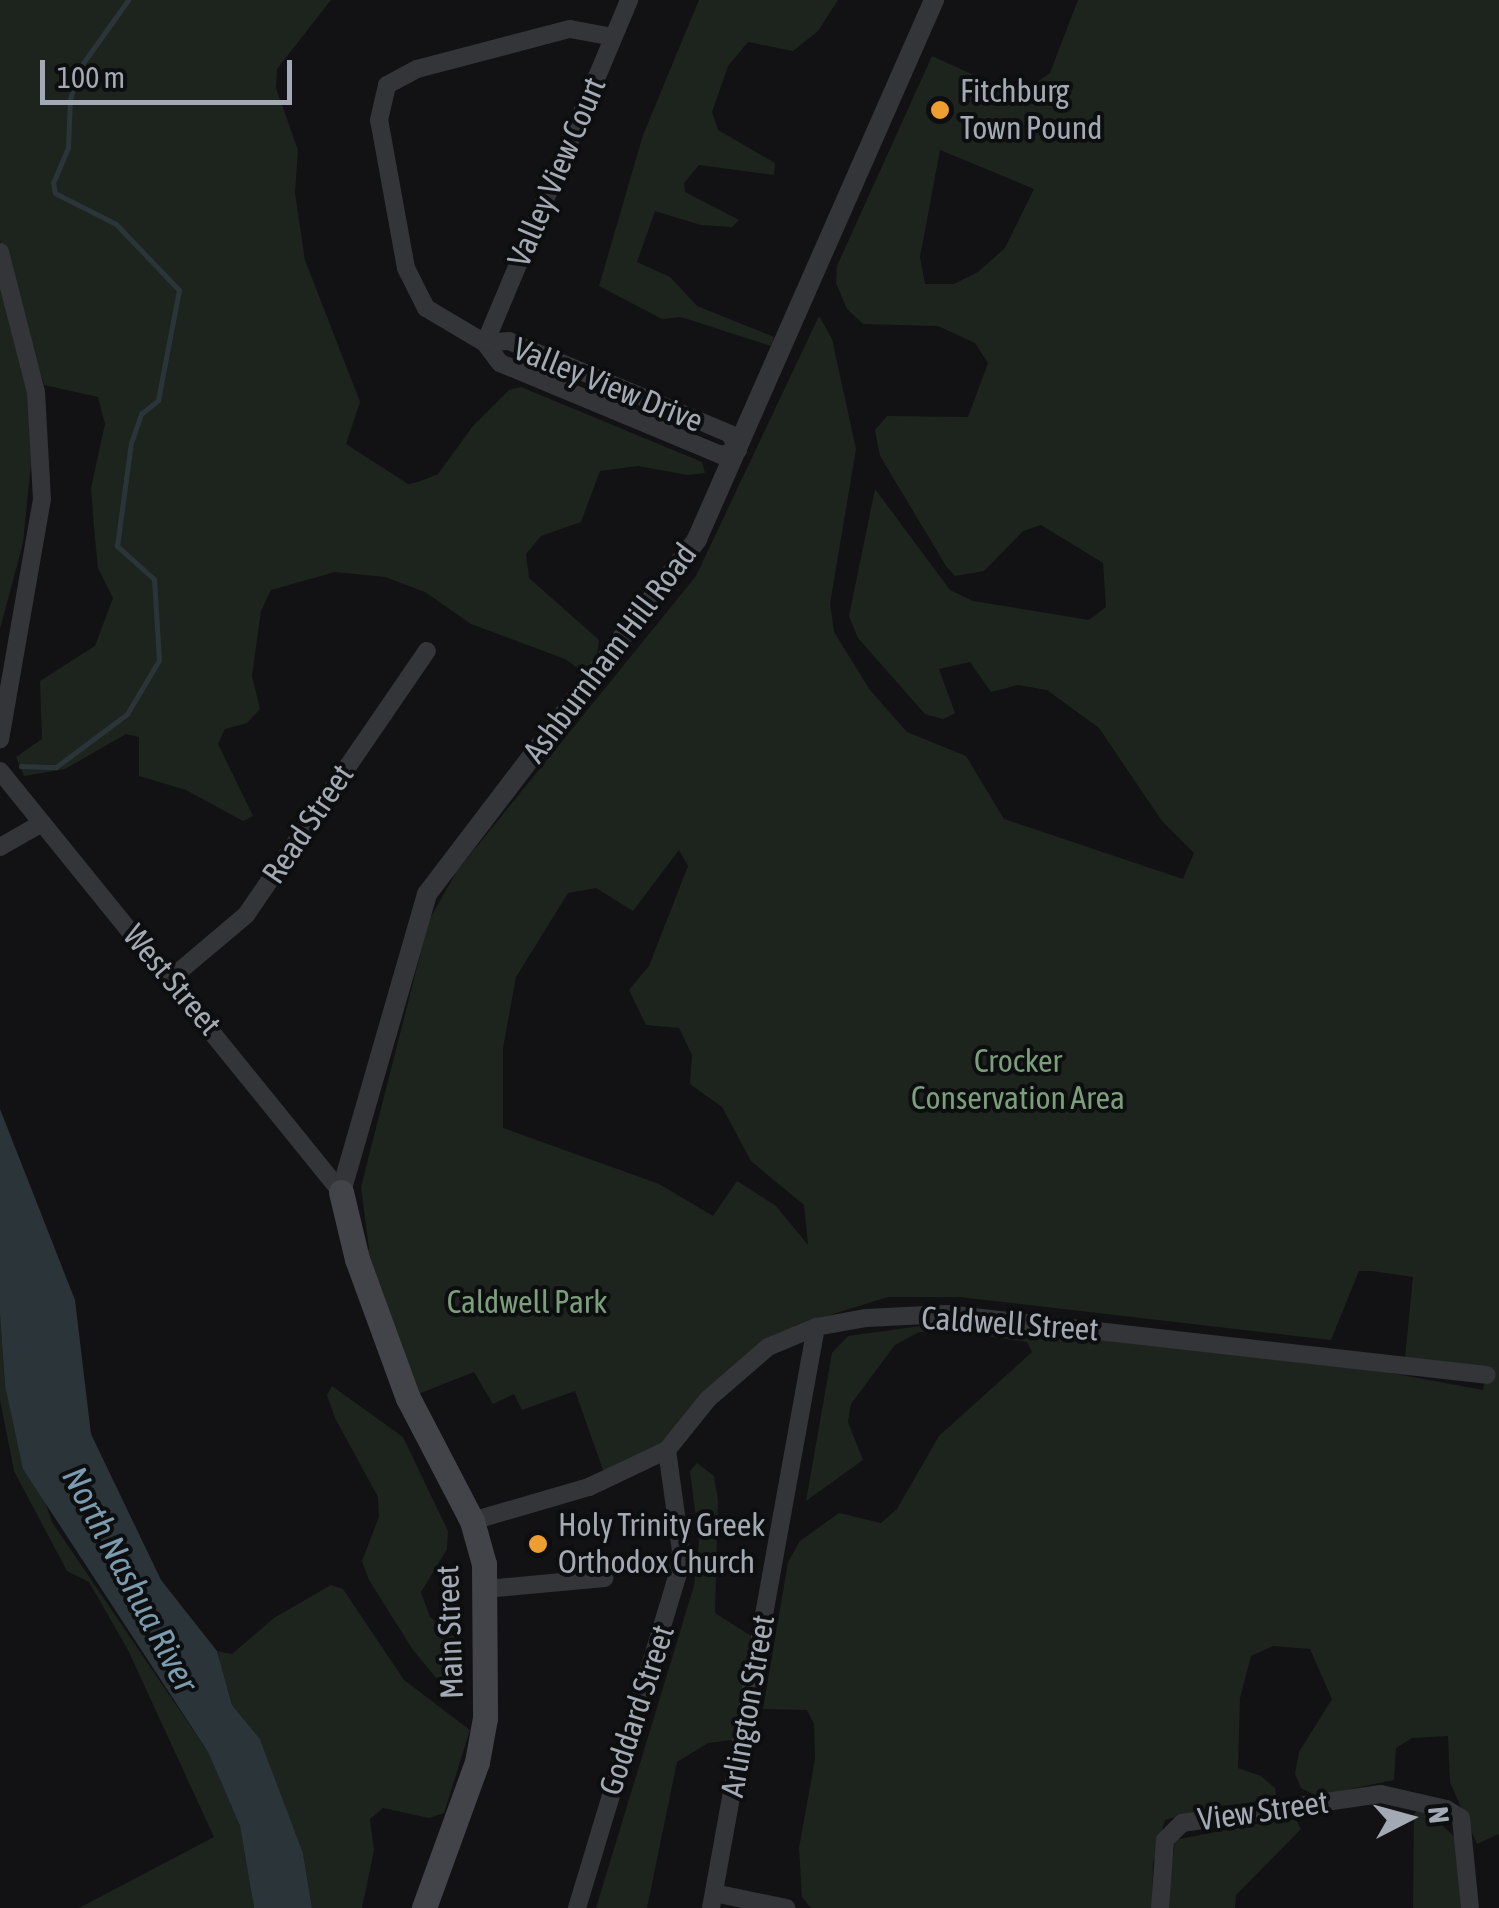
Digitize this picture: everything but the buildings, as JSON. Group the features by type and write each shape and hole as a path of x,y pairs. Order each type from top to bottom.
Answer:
{"main road":[{"name":"Main Street","path":"340,1192 357,1259 408,1398 472,1521 486,1589 485,1718 477,1762 424,1908"}],"street":[{"name":"Valley View Court","path":"485,343 629,0"},
{"name":"Ashburnham Hill Road","path":"340,1192 427,894 680,566 738,450 934,0"},
{"name":"Valley View Drive","path":"613,37 582,29 552,33 408,73 380,97 382,139 413,288 434,315 485,343 500,363 721,456 738,450"},
{"path":"0,252 28,352 42,456 40,518 0,739"},
{"name":"Read Street","path":"170,980 246,915 428,651"},
{"name":"West Street","path":"0,771 340,1192"},
{"path":"0,847 42,823"},
{"name":"Caldwell Street","path":"472,1521 607,1481 668,1450 743,1364 816,1327 947,1314 1487,1376"},
{"name":"Arlington Street","path":"712,1901 816,1327"},
{"name":"Goddard Street","path":"576,1908 677,1576 682,1551 668,1450"},
{"path":"486,1589 604,1578"},
{"name":"View Street","path":"1160,1908 1165,1840 1182,1823 1381,1794 1446,1808 1460,1818 1470,1908"},
{"path":"712,1901 786,1908"}],"green space":[{"path":"0,0 331,0 277,69 276,88 298,150 295,193 305,260 360,402 346,444 408,484 418,482 438,474 473,426 509,390 521,387 702,462 705,473 688,475 638,466 600,471 581,522 541,536 526,554 529,578 599,640 596,662 585,673 565,659 471,624 425,592 385,577 335,572 271,590 261,611 252,676 260,709 247,723 225,729 218,744 253,816 243,821 186,790 139,776 139,737 126,734 65,769 24,776 16,757 42,739 40,681 95,646 113,598 98,568 91,488 105,424 98,397 44,385 0,240"},
{"path":"699,0 838,0 818,31 793,51 748,42 728,66 712,112 718,130 775,163 774,175 699,165 684,183 685,192 739,220 732,227 701,225 655,211 637,262 670,277 697,306 774,337 771,346 681,317 662,319 599,286 643,135"},
{"path":"1078,0 1499,0 1499,1834 1477,1844 1450,1782 1448,1736 1412,1738 1396,1748 1394,1780 1316,1796 1301,1788 1295,1774 1299,1752 1332,1699 1310,1649 1273,1646 1251,1656 1240,1698 1238,1768 1261,1776 1275,1788 1277,1800 1211,1807 1165,1820 1153,1864 1152,1908 811,1908 802,1897 799,1848 815,1759 814,1724 807,1710 763,1709 788,1562 800,1541 839,1513 881,1523 897,1509 939,1436 1032,1352 1027,1342 980,1335 919,1332 895,1345 851,1404 848,1422 863,1460 806,1501 832,1353 848,1336 949,1322 1375,1370 1483,1390 1487,1370 1405,1358 1413,1277 1372,1271 1359,1271 1331,1340 959,1297 888,1297 794,1326 796,1334 767,1347 667,1450 607,1481 575,1391 522,1410 514,1394 493,1404 474,1372 408,1398 357,1259 369,1249 361,1187 429,920 457,871 696,576 819,316 832,339 856,449 830,604 834,632 870,690 907,732 966,756 1004,819 1183,879 1194,853 1162,821 1099,728 1047,690 1018,685 991,692 970,662 939,669 955,713 943,719 925,714 858,638 849,616 875,489 950,590 973,601 1089,620 1106,607 1103,563 1041,525 1023,531 984,571 955,576 946,566 880,456 875,430 887,416 968,417 988,363 975,343 938,326 863,324 847,309 836,283 837,266 932,56 998,86 1030,87 1050,73","holes":["940,150 1034,189 1005,248 978,272 954,284 925,284 920,257","679,850 688,866 649,966 629,990 646,1025 679,1028 692,1055 690,1084 722,1107 751,1161 804,1205 808,1245 776,1206 737,1181 713,1216 659,1184 503,1128 503,1048 516,977 568,893 596,888 633,911"]},
{"path":"0,278 29,396 31,463 23,543 0,629"},
{"path":"0,1315 5,1385 52,1522 208,1752 240,1826 254,1908 79,1908 214,1837 128,1650 89,1582 67,1571 14,1471 0,1400"},
{"path":"332,1386 403,1437 448,1531 447,1549 421,1592 430,1617 463,1644 466,1666 457,1687 442,1685 413,1650 369,1580 362,1561 379,1517 378,1497 335,1418 327,1395"},
{"path":"697,1463 714,1476 718,1500 715,1613 751,1636 732,1740 708,1743 677,1762 647,1908 596,1908 694,1586 699,1542 690,1471"},
{"path":"331,1585 343,1589 404,1680 470,1730 444,1813 429,1818 383,1808 370,1819 374,1850 362,1908 312,1908 303,1853 260,1739 232,1705 217,1651 232,1654 274,1618"},
{"path":"1421,1807 1454,1836 1463,1908 1413,1908 1414,1814"},
{"path":"1282,1819 1296,1820 1301,1829 1236,1895 1235,1908 1166,1908 1175,1840"}],"water":[{"name":"North Nashua River","path":"0,1109 75,1300 91,1434 161,1580 217,1651 232,1705 260,1739 303,1853 312,1908 254,1908 240,1826 208,1752 23,1469 5,1385 0,1315"}],"waterway":[{"path":"21,766 56,767 127,714 159,660 154,579 117,546 131,443 141,414 158,400 179,290 116,224 55,193 53,183 68,148 70,99 81,66 128,0"}],"place":[{"name":"Fitchburg Town Pound","path":"940,110"},
{"name":"Holy Trinity Greek Orthodox Church","path":"538,1544"}],"park label":[{"name":"Crocker Conservation Area","path":"1018,1080"},
{"name":"Caldwell Park","path":"527,1302"}]}
